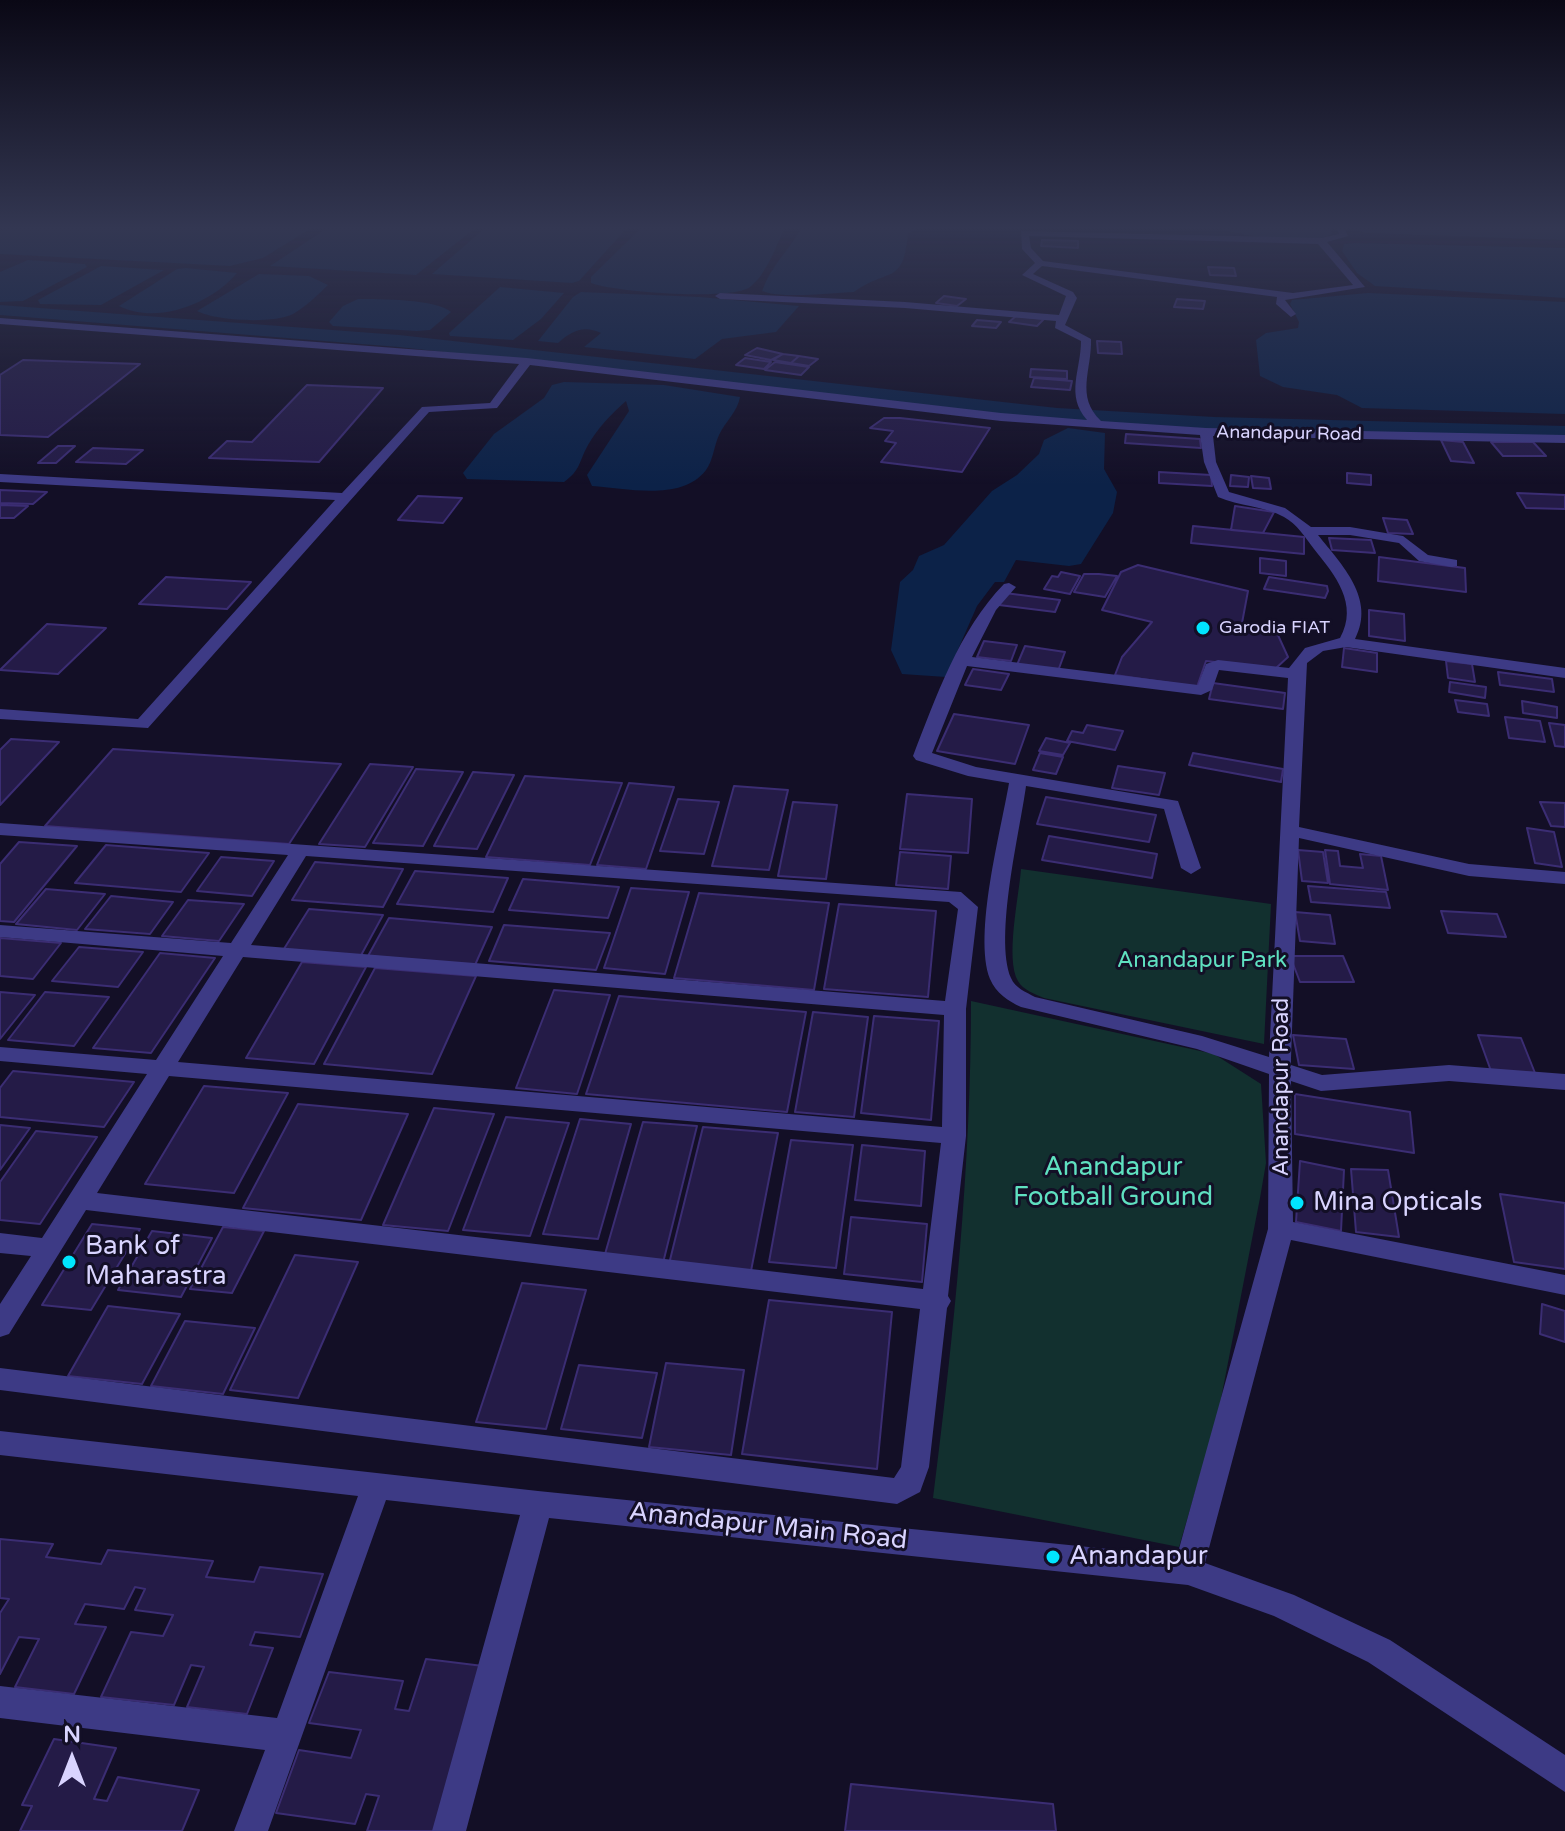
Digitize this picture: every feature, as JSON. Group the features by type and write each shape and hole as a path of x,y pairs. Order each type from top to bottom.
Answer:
{"street":[{"path":"1019,314 1062,318"},
{"path":"1064,314 1059,326 1086,339 1078,398 1081,410 1096,422"},
{"path":"0,321 527,361 1001,417 1206,432"},
{"path":"0,714 142,724 426,409 493,406 527,361"},
{"name":"Anandapur Road","path":"1346,642 1354,630 1355,602 1350,586 1308,531 1278,510 1223,494 1210,462 1206,432 1565,439"},
{"path":"0,478 345,497"},
{"path":"1308,531 1393,537 1403,540 1424,558 1452,563"},
{"path":"1009,587 989,608 962,661 922,756 974,772 1172,805 1191,868"},
{"path":"962,661 1201,690 1206,687 1212,667 1218,665 1296,674 1301,659 1311,651 1332,643 1346,642 1564,677"},
{"name":"Anandapur Road","path":"1188,1571 1281,1229 1281,1068 1296,674"},
{"path":"1018,779 999,918 999,972 1012,994 1029,1002 1202,1043 1321,1083 1449,1073 1565,1082"},
{"path":"0,829 954,896 968,907 955,1009 954,1136 938,1301 915,1467 910,1483 897,1491 0,1379"},
{"path":"1288,830 1456,867 1565,878"},
{"path":"0,1326 299,852"},
{"path":"0,931 235,953 955,1009"},
{"path":"0,1054 954,1136"},
{"path":"80,1200 938,1301"},
{"path":"1281,1229 1565,1285"},
{"path":"0,1243 49,1248"},
{"name":"Anandapur Main Road","path":"0,1443 538,1504 1188,1571 1283,1605 1379,1651 1565,1775"},
{"path":"251,1831 376,1486"},
{"path":"449,1831 538,1504"},
{"path":"0,1702 287,1736"}],"green space":[{"name":"Anandapur Park","path":"1021,869 1271,904 1264,1044 1044,998 1026,989 1018,981 1013,958"},
{"name":"Anandapur Football Ground","path":"971,1001 1214,1054 1261,1084 1266,1163 1260,1198 1218,1414 1179,1547 933,1498 960,1250 968,1126"}],"water":[{"path":"208,314 292,314 245,320"},
{"path":"336,314 448,314 430,330 417,331 333,326 329,322"},
{"path":"470,314 545,314 513,340 450,336 449,333"},
{"path":"559,314 792,314 776,332 722,339 695,359 584,347 601,333 583,329 558,343 538,341"},
{"path":"1295,314 1565,314 1565,414 1362,408 1337,395 1283,387 1260,376 1256,340 1266,333 1298,328"},
{"path":"564,382 664,385 740,397 719,435 706,470 696,480 683,486 653,491 592,486 587,475 629,411 626,401 596,433 577,469 564,482 467,479 463,473 494,434 544,398 552,385"},
{"path":"1068,428 1105,433 1104,469 1117,492 1113,513 1081,564 1069,566 1016,560 1004,582 995,582 977,606 946,677 902,674 891,650 900,582 913,570 919,556 944,545 992,491 1017,475 1039,454 1044,440"}],"building":[{"path":"1016,316 1044,319 1037,326 1009,322"},
{"path":"977,320 1001,322 996,328 972,326"},
{"path":"1097,341 1121,342 1122,354 1098,353"},
{"path":"757,348 783,354 771,360 745,355"},
{"path":"783,354 799,356 791,363 773,360"},
{"path":"799,356 818,359 809,366 791,363"},
{"path":"745,358 771,362 764,369 736,365"},
{"path":"23,360 140,364 48,437 0,435 0,375"},
{"path":"775,362 809,367 801,375 765,370"},
{"path":"1031,369 1067,371 1067,379 1030,377"},
{"path":"1034,378 1072,381 1070,390 1031,387"},
{"path":"307,385 383,388 319,462 209,458 227,441 252,442"},
{"path":"884,418 990,428 962,472 881,462 896,443 885,441 893,431 870,428"},
{"path":"1126,434 1200,439 1201,448 1125,443"},
{"path":"1441,440 1463,442 1474,463 1451,461"},
{"path":"1491,442 1533,442 1546,456 1503,456"},
{"path":"58,446 75,446 56,463 38,463"},
{"path":"93,448 143,450 126,464 76,462"},
{"path":"1159,472 1211,475 1212,486 1159,483"},
{"path":"1347,473 1371,475 1371,485 1347,483"},
{"path":"1231,475 1249,477 1248,487 1230,486"},
{"path":"1251,476 1269,478 1271,489 1253,488"},
{"path":"0,490 47,492 33,504 0,503"},
{"path":"1517,493 1565,495 1565,509 1526,508"},
{"path":"418,496 462,498 443,523 398,520"},
{"path":"0,505 28,506 14,518 0,518"},
{"path":"1235,506 1274,512 1263,533 1231,530"},
{"path":"1383,518 1407,520 1413,534 1388,533"},
{"path":"1193,526 1304,537 1304,554 1191,543"},
{"path":"1329,538 1371,540 1375,553 1332,550"},
{"path":"1379,557 1465,568 1466,592 1378,581"},
{"path":"1260,558 1286,561 1286,576 1260,573"},
{"name":"Garodia FIAT","path":"1138,565 1248,591 1242,623 1277,633 1288,657 1275,669 1206,661 1197,687 1115,675 1122,657 1152,622 1102,610 1121,572"},
{"path":"1061,572 1080,576 1070,594 1044,589 1052,576 1058,577"},
{"path":"1084,574 1117,576 1105,597 1074,592"},
{"path":"166,577 251,582 227,609 139,604"},
{"path":"1269,577 1327,586 1328,591 1325,598 1264,589"},
{"path":"1005,593 1060,600 1055,612 999,605"},
{"path":"1369,610 1404,614 1405,641 1369,636"},
{"path":"47,624 106,628 58,674 0,670"},
{"path":"984,641 1017,645 1011,661 977,657"},
{"path":"1025,646 1065,652 1058,671 1017,665"},
{"path":"1344,648 1377,653 1377,672 1342,667"},
{"path":"1446,661 1472,664 1475,682 1448,678"},
{"path":"973,669 1009,674 1001,690 965,685"},
{"path":"1498,672 1552,679 1554,692 1500,685"},
{"path":"1450,682 1486,687 1485,698 1449,692"},
{"path":"1213,683 1285,693 1283,709 1209,699"},
{"path":"1455,700 1487,704 1489,716 1458,712"},
{"path":"1522,701 1557,707 1557,718 1523,713"},
{"path":"954,714 1029,725 1015,764 937,751"},
{"path":"1505,717 1540,721 1545,742 1509,738"},
{"path":"1549,723 1565,725 1565,747 1555,746"},
{"path":"1087,725 1123,731 1115,750 1067,741 1072,731 1083,733"},
{"path":"1046,738 1070,743 1063,755 1039,751"},
{"path":"11,739 59,742 0,805 0,750"},
{"path":"113,749 341,764 289,844 45,826"},
{"path":"1040,753 1063,757 1056,774 1033,770"},
{"path":"1193,753 1283,769 1281,782 1189,765"},
{"path":"370,764 413,767 365,847 319,844"},
{"path":"1118,766 1165,773 1159,795 1112,788"},
{"path":"416,769 463,772 423,846 373,843"},
{"path":"473,772 514,775 477,849 434,846"},
{"path":"525,776 622,783 590,865 486,857"},
{"path":"629,783 674,787 646,869 597,865"},
{"path":"734,786 788,790 769,870 712,866"},
{"path":"907,794 972,799 968,853 900,849"},
{"path":"1046,797 1156,815 1149,842 1037,824"},
{"path":"678,799 719,802 704,854 660,851"},
{"path":"793,802 837,805 826,879 778,876"},
{"path":"1540,802 1565,803 1565,827 1551,826"},
{"path":"1527,828 1554,832 1562,867 1535,863"},
{"path":"1049,836 1157,854 1152,878 1042,860"},
{"path":"19,842 77,846 14,922 0,921 0,864"},
{"path":"106,845 209,853 181,892 75,883"},
{"path":"1298,850 1323,852 1328,883 1302,881"},
{"path":"1325,850 1338,851 1340,866 1363,868 1360,854 1381,856 1388,890 1330,884"},
{"path":"900,852 951,856 948,889 896,885"},
{"path":"221,857 274,861 252,896 197,891"},
{"path":"315,862 403,869 383,907 292,900"},
{"path":"415,871 508,878 493,912 397,904"},
{"path":"523,879 619,887 608,918 509,910"},
{"path":"1308,886 1386,892 1390,908 1311,902"},
{"path":"631,888 689,892 665,974 604,968"},
{"path":"46,889 105,894 77,930 16,924"},
{"path":"699,893 829,903 814,990 674,978"},
{"path":"111,896 173,902 150,934 85,929"},
{"path":"188,900 244,904 219,941 162,936"},
{"path":"839,904 936,911 928,997 824,989"},
{"path":"309,909 383,915 359,959 282,952"},
{"path":"1441,911 1497,914 1506,937 1448,933"},
{"path":"1295,912 1330,915 1335,944 1300,941"},
{"path":"389,918 492,927 475,965 368,956"},
{"path":"504,925 610,933 596,970 489,961"},
{"path":"0,938 61,943 33,979 0,976"},
{"path":"79,947 143,952 118,987 52,981"},
{"path":"160,953 215,958 151,1053 93,1048"},
{"path":"1290,956 1343,956 1354,982 1300,982"},
{"path":"302,962 366,967 314,1064 246,1058"},
{"path":"375,968 476,976 432,1074 324,1064"},
{"path":"554,990 610,995 577,1094 516,1088"},
{"path":"0,992 35,995 0,1039"},
{"path":"45,992 109,997 74,1046 8,1040"},
{"path":"619,996 806,1012 787,1112 586,1094"},
{"path":"813,1012 868,1017 854,1117 795,1112"},
{"path":"874,1016 939,1021 931,1120 861,1113"},
{"path":"1293,1035 1346,1039 1354,1069 1299,1065"},
{"path":"1478,1035 1521,1038 1535,1073 1491,1071"},
{"path":"13,1071 134,1082 104,1127 0,1117 0,1088"},
{"path":"204,1086 288,1093 234,1193 145,1184"},
{"path":"1295,1094 1410,1112 1414,1153 1295,1134"},
{"path":"298,1104 408,1114 361,1220 243,1208"},
{"path":"434,1108 494,1114 448,1231 383,1225"},
{"path":"506,1117 569,1123 530,1236 463,1230"},
{"path":"580,1119 631,1124 598,1239 543,1234"},
{"path":"643,1122 697,1126 662,1267 603,1261"},
{"path":"0,1125 30,1128 0,1170"},
{"path":"703,1127 778,1133 750,1276 668,1268"},
{"path":"36,1131 97,1137 40,1224 0,1220 0,1182"},
{"path":"791,1140 853,1145 836,1268 769,1262"},
{"path":"862,1145 925,1151 921,1206 855,1200"},
{"path":"1300,1161 1344,1170 1341,1231 1296,1222"},
{"path":"1351,1169 1388,1170 1399,1237 1356,1232"},
{"path":"1500,1194 1565,1203 1565,1269 1514,1262"},
{"path":"851,1217 927,1224 922,1282 844,1274"},
{"path":"92,1224 140,1229 91,1310 42,1305"},
{"path":"223,1227 264,1231 232,1293 190,1289"},
{"path":"152,1231 212,1238 181,1297 118,1290"},
{"path":"295,1255 358,1262 298,1398 230,1390"},
{"path":"522,1283 586,1290 546,1429 476,1422"},
{"path":"769,1300 892,1312 877,1469 742,1454"},
{"path":"1542,1304 1565,1311 1565,1342 1540,1334"},
{"path":"108,1306 180,1314 142,1384 68,1376"},
{"path":"185,1321 255,1328 223,1394 151,1386"},
{"path":"666,1363 744,1370 731,1455 649,1447"},
{"path":"579,1365 657,1373 642,1438 561,1429"},
{"path":"0,1539 53,1544 46,1557 101,1564 108,1550 213,1561 206,1577 254,1582 260,1567 323,1574 300,1637 255,1632 250,1645 273,1648 247,1714 187,1707 204,1667 191,1665 174,1705 101,1697 131,1632 163,1636 173,1615 135,1610 145,1589 135,1587 124,1609 85,1604 75,1624 106,1627 74,1694 15,1687 39,1639 19,1637 0,1674 0,1613 9,1599 0,1598"},
{"path":"426,1659 483,1666 434,1831 367,1831 379,1796 366,1794 355,1824 276,1813 299,1750 351,1758 361,1730 309,1723 329,1672 403,1681 395,1709 409,1711"},
{"path":"54,1739 116,1748 94,1799 107,1801 118,1777 199,1790 182,1831 20,1831 32,1806 22,1805"},
{"path":"851,1784 1053,1804 1056,1831 845,1831"}],"waterway":[{"path":"57,314 399,341 1057,414 1214,423 1565,433"}],"place":[{"name":"Garodia FIAT","path":"1203,628"},
{"name":"Mina Opticals","path":"1297,1203"},
{"name":"Bank of Maharastra","path":"69,1262"},
{"name":"Anandapur","path":"1053,1557"}]}
